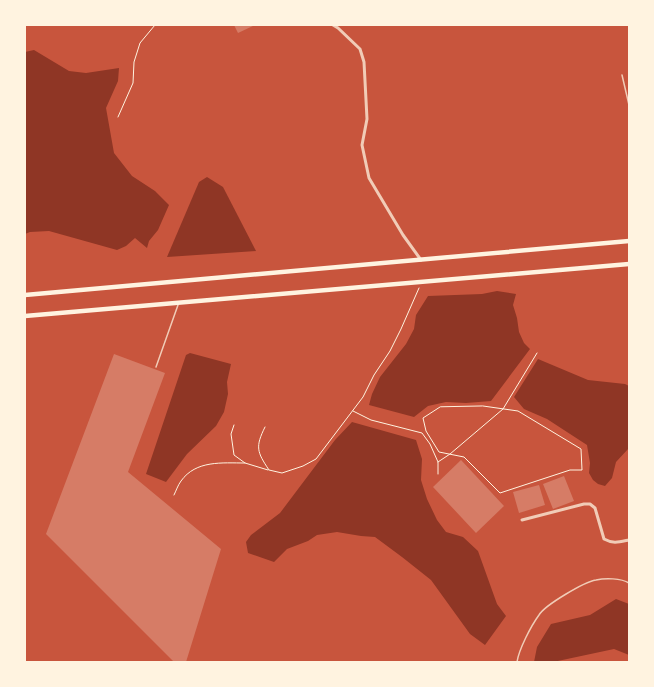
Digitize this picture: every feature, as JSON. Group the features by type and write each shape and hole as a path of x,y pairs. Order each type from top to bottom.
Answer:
{"main road":[{"path":"25,295 629,241"},
{"path":"25,316 629,264"}],"street":[{"path":"333,25 360,49 364,62 367,119 362,145 369,178 403,235 421,260"},
{"path":"522,520 584,504 590,504 595,508 604,539 617,543 629,540"}],"lane":[{"path":"622,75 629,105"},
{"path":"156,367 178,303"},
{"path":"517,662 519,652 539,614 554,602 584,584 595,580 612,579 629,583"}],"path":[{"path":"118,118 133,83 134,62 140,44 155,25"},
{"path":"174,495 180,482 190,471 202,465 245,463 282,473 303,466 316,459 363,397 374,375 402,329 422,282"},
{"path":"438,462 450,454 503,408 537,353"},
{"path":"483,406 503,408 518,411 581,449 582,470 570,470 500,493 464,456 439,452 426,431 423,418 440,408 483,406"},
{"path":"352,411 370,420 422,433 430,444 438,462 438,474"},
{"path":"234,425 231,434 234,454 245,463"},
{"path":"265,427 258,441 261,457 269,470"}],"shaded area":[{"path":"34,50 69,71 86,73 119,68 118,81 106,108 114,153 132,176 155,191 169,205 158,230 149,241 147,248 135,238 126,246 117,250 49,231 30,232 25,234 25,52"},
{"path":"207,177 223,187 256,251 167,257 199,182"},
{"path":"497,291 516,294 513,305 519,332 524,343 530,349 491,401 466,403 446,402 428,406 414,417 369,405 372,394 380,377 406,344 414,329 416,315 428,296 482,294"},
{"path":"190,353 231,364 227,382 228,394 224,412 216,426 187,454 166,482 146,474 186,355"},
{"path":"538,359 588,380 625,384 629,386 629,448 616,462 612,478 605,486 598,484 593,480 589,473 590,463 587,445 547,419 524,409 514,397"},
{"path":"352,422 416,440 422,459 421,480 427,499 437,520 446,532 463,537 478,551 497,604 506,616 485,645 470,634 431,580 375,537 337,532 317,535 308,541 287,549 274,562 248,553 246,542 251,535 280,513 335,440"},
{"path":"616,599 629,604 629,655 614,649 553,662 534,662 537,647 551,624 590,615"}],"building":[{"path":"234,25 255,25 238,33"},
{"path":"114,354 165,373 128,472 221,549 186,662 174,662 46,534"},
{"path":"461,460 504,506 476,533 433,487"},
{"path":"564,476 574,501 553,509 543,484"},
{"path":"539,485 545,505 519,513 513,492"}]}
